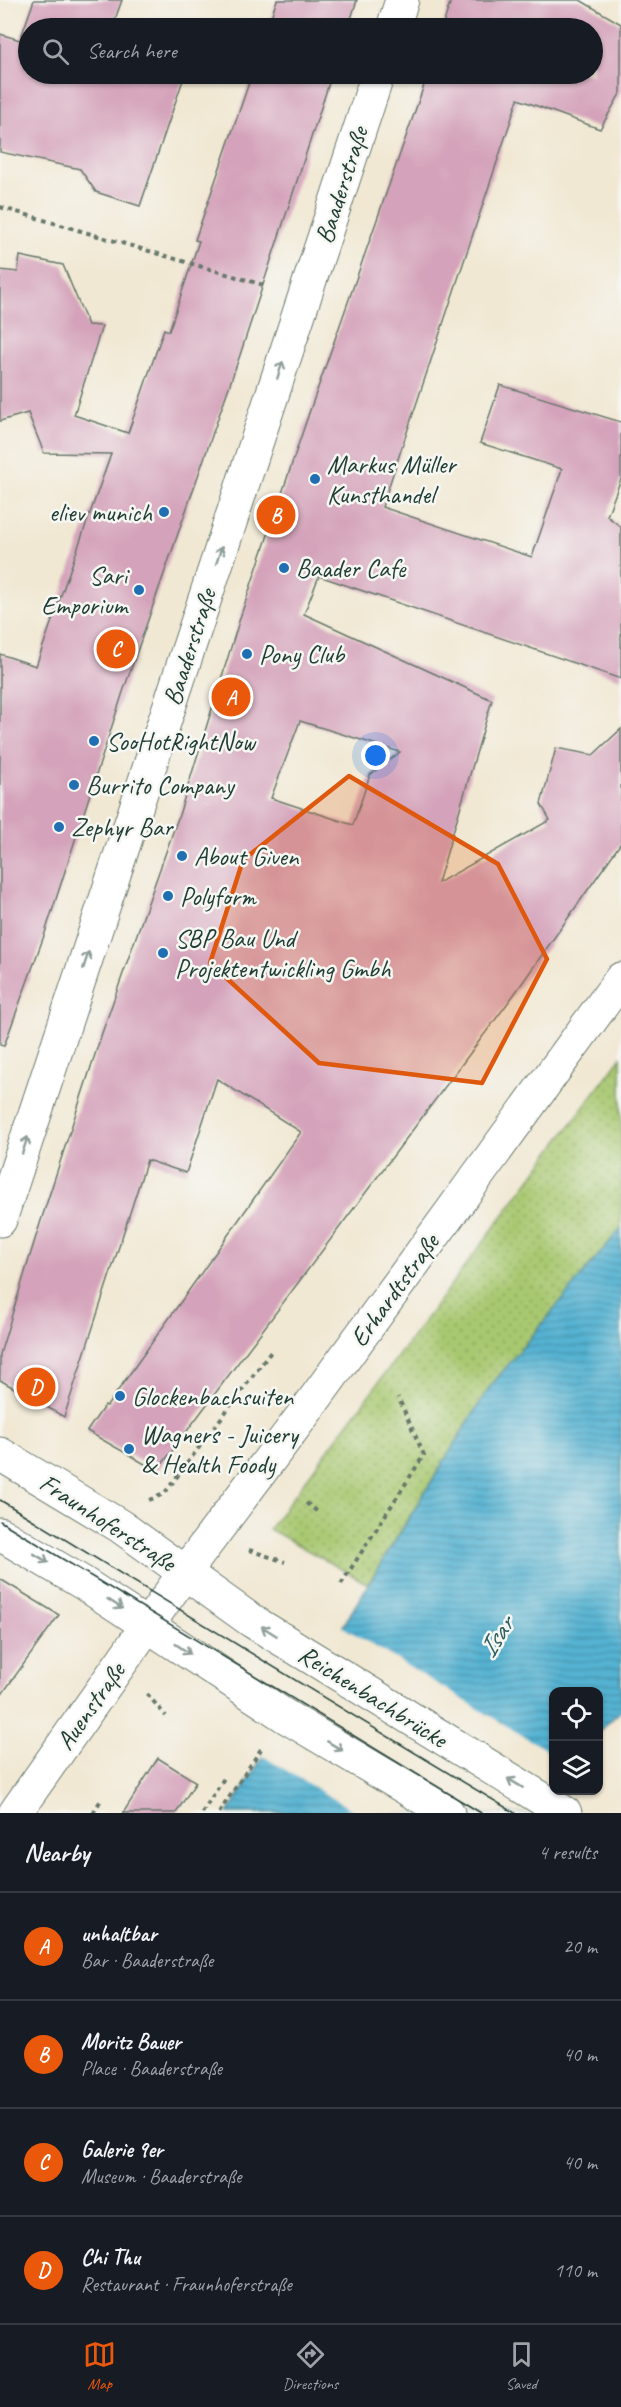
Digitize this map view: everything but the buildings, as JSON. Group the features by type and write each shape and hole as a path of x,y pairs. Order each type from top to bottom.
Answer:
{"main road":[{"path":"396,18 402,0"},
{"name":"Baaderstraße","path":"0,1220 375,84"},
{"name":"Erhardtstraße","path":"166,1599 300,1420 621,979"},
{"name":"Fraunhoferstraße","path":"0,1454 120,1526 185,1572"},
{"path":"0,1534 82,1583 147,1626 275,1728 448,1813"},
{"name":"Reichenbachbrücke","path":"185,1572 252,1621 565,1813"},
{"name":"Auenstraße","path":"15,1813 166,1599"}],"path":[{"path":"0,207 272,288"},
{"path":"147,1500 164,1494 273,1349"},
{"path":"341,1584 424,1455 398,1397"},
{"path":"306,1503 318,1512"},
{"path":"219,1813 275,1728"},
{"path":"202,1813 226,1776"},
{"path":"93,1813 101,1800"}],"highlighted area":[{"path":"349,776 498,864 547,959 482,1083 319,1063 210,963 243,860"}],"green space":[{"path":"621,1057 621,1228 489,1388 368,1584 269,1529"}],"water":[{"name":"Isar","path":"621,1228 621,1711 603,1727 603,1687 549,1687 549,1795 551,1795 541,1813 228,1813 489,1388"}],"pier":[{"path":"341,1626 549,1752 549,1795 552,1795 544,1813 357,1813 261,1755"}],"tram line":[{"path":"0,1500 515,1813"},
{"path":"0,1521 481,1813"}],"place":[{"name":"Markus Müller Kunsthandel","path":"315,479"},
{"name":"eliev munich","path":"164,512"},
{"name":"Moritz Bauer","path":"276,515"},
{"name":"Baader Cafe","path":"284,568"},
{"name":"Sari Emporium","path":"139,590"},
{"name":"Galerie 9er","path":"116,649"},
{"name":"Pony Club","path":"247,654"},
{"name":"unhaltbar","path":"231,697"},
{"name":"SooHotRightNow","path":"94,741"},
{"name":"Burrito Company","path":"74,785"},
{"name":"Zephyr Bar","path":"59,827"},
{"name":"About Given","path":"182,856"},
{"name":"Polyform","path":"168,896"},
{"name":"SBP Bau Und Projektentwickling Gmbh","path":"163,953"},
{"name":"Chi Thu","path":"36,1387"},
{"name":"Glockenbachsuiten","path":"120,1396"},
{"name":"Wagners - Juicery & Health Foody","path":"129,1449"}]}
